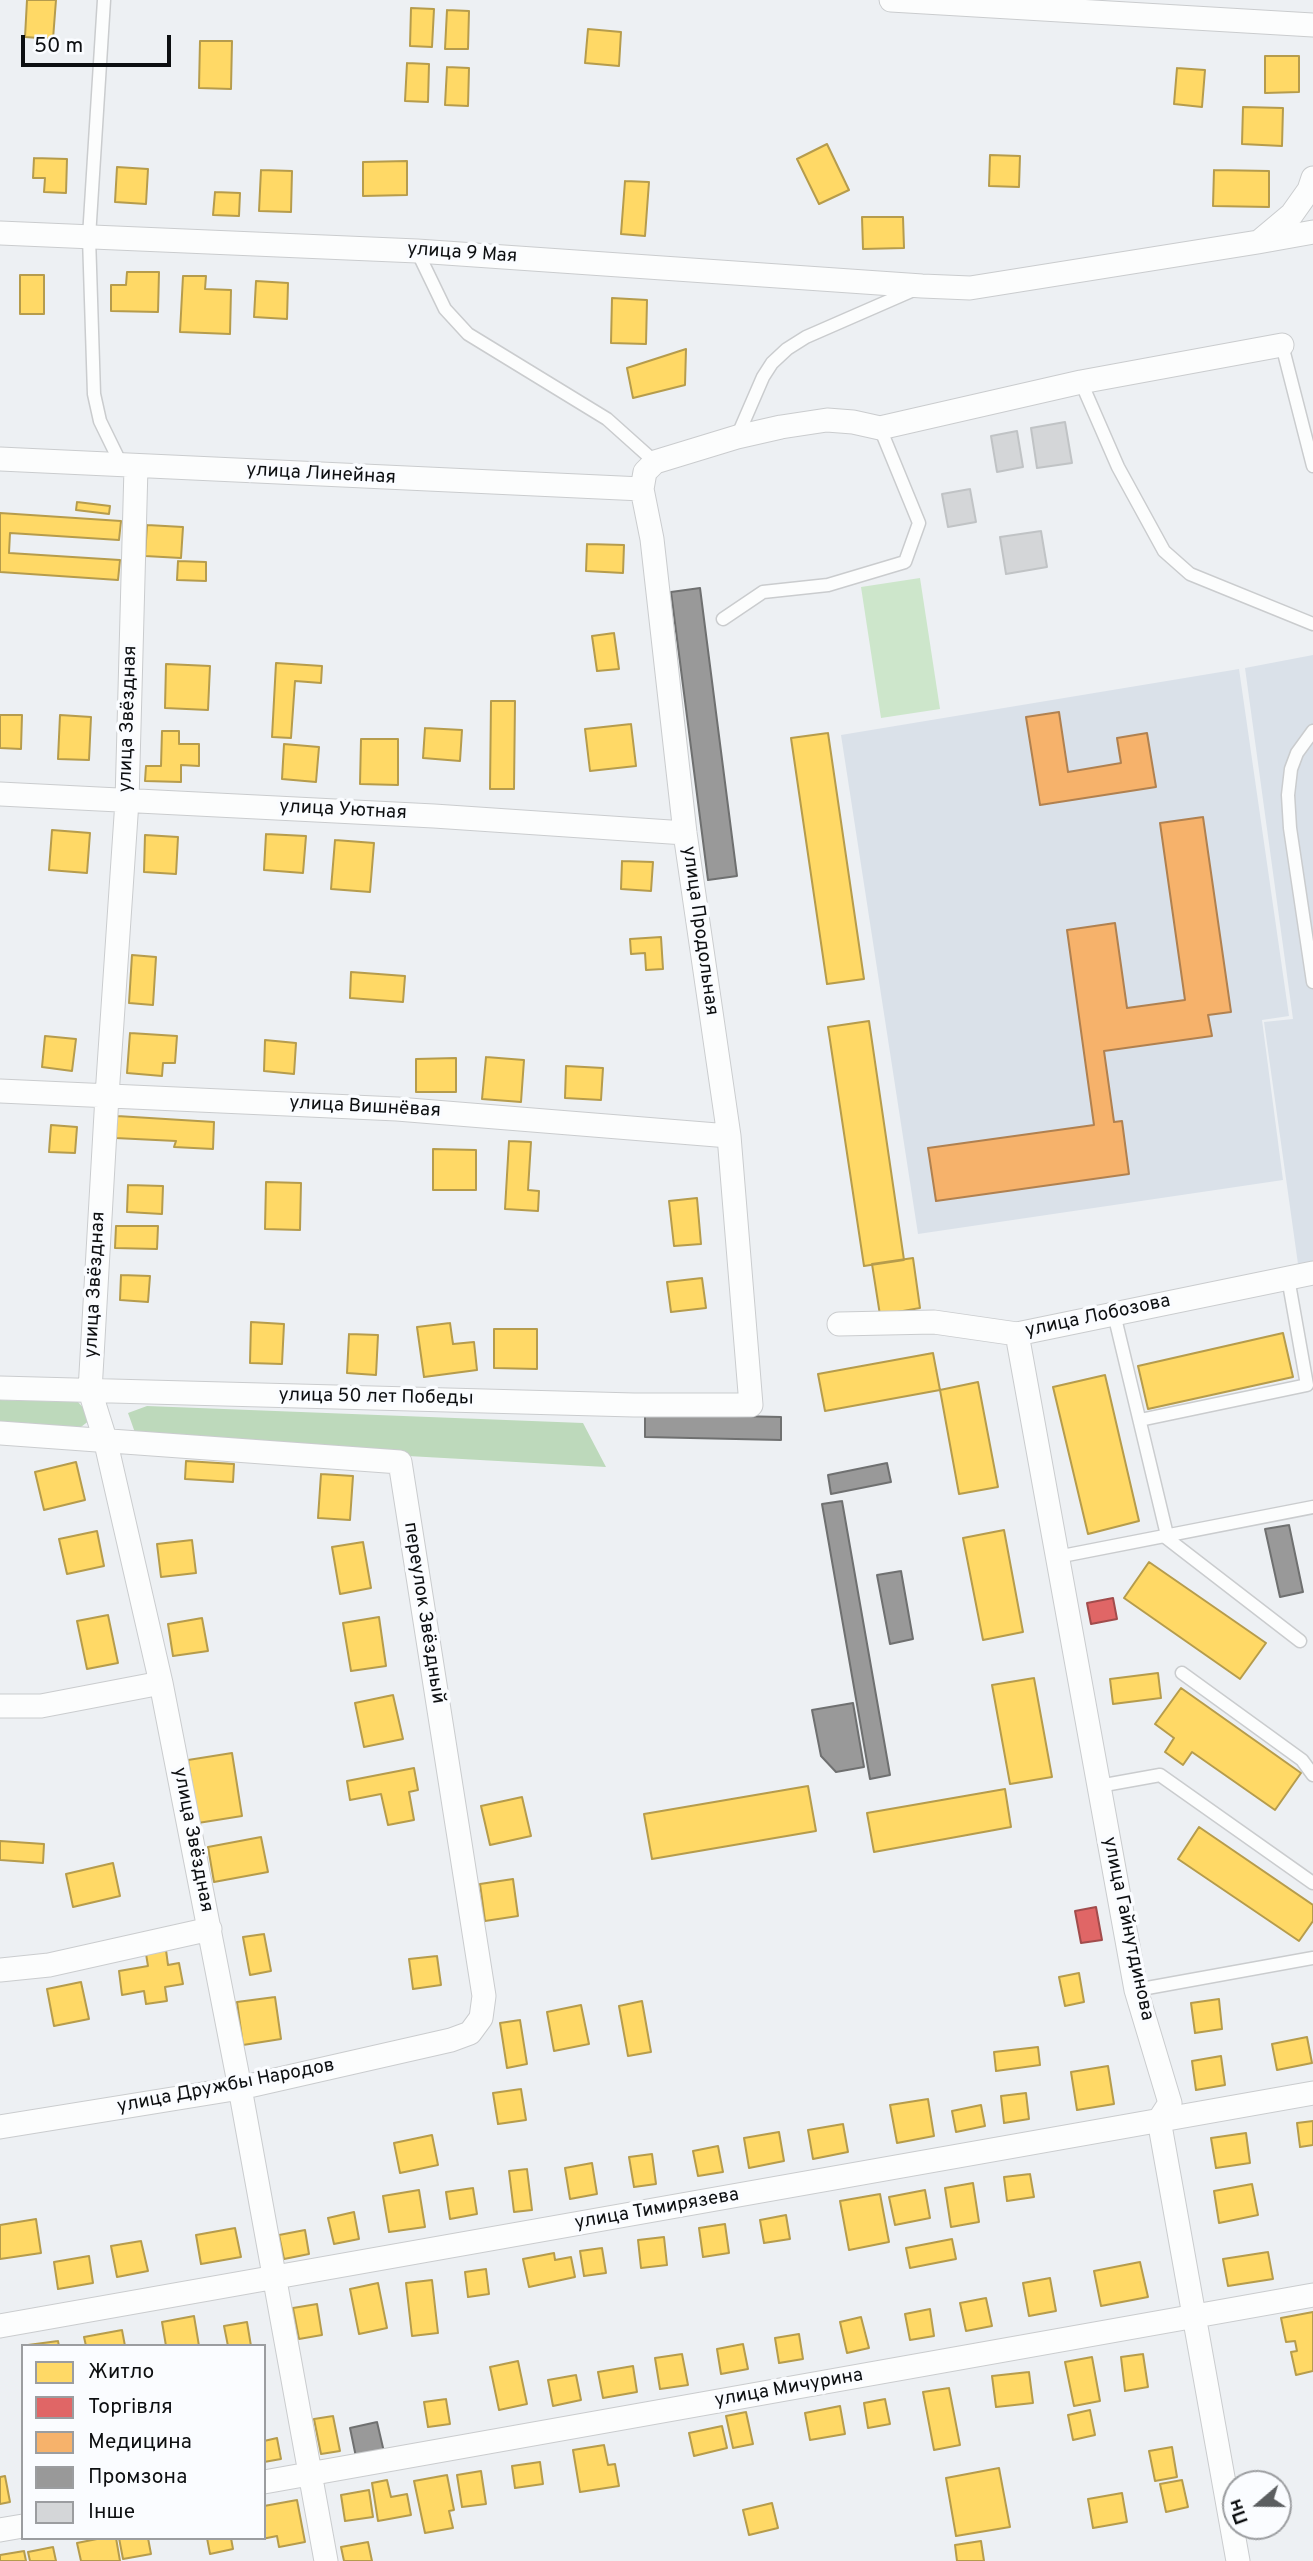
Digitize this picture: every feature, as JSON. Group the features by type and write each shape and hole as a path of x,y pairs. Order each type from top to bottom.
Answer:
{"street":[{"path":"891,0 1313,25"},
{"path":"1258,243 1292,214 1309,190 1313,178"},
{"name":"улица 9 Мая","path":"0,233 417,251 970,288 1313,232"},
{"path":"642,489 645,472 655,462 737,436 827,420 880,428 1081,382 1282,345"},
{"name":"улица Линейная","path":"0,459 642,489"},
{"name":"улица Звёздная","path":"129,467 127,801 90,1391 105,1440 161,1683 240,2088 326,2561"},
{"name":"улица Продольная","path":"642,489 652,539 685,833 729,1136 751,1405"},
{"name":"улица Уютная","path":"0,793 434,816 685,833"},
{"name":"улица Вишнёвая","path":"0,1091 397,1109 729,1136"},
{"name":"улица Лобозова","path":"839,1324 934,1322 1012,1334 1313,1273"},
{"name":"улица Гайнутдинова","path":"1012,1334 1057,1557 1136,1990 1170,2103 1159,2120 1238,2561"},
{"name":"улица 50 лет Победы","path":"0,1388 635,1405 751,1405"},
{"path":"0,1433 105,1440"},
{"name":"переулок Звёздный","path":"105,1440 400,1462 484,1996 481,2018 470,2033 451,2040"},
{"path":"0,1706 41,1706 161,1683"},
{"path":"0,1970 50,1965 210,1929"},
{"name":"улица Дружбы Народов","path":"0,2127 240,2088 451,2040"},
{"name":"улица Тимирязева","path":"0,2326 1313,2093"},
{"name":"улица Мичурина","path":"266,2482 1313,2295"},
{"path":"0,2530 21,2526"}],"lane":[{"path":"104,0 89,237 94,394 100,421 129,467"},
{"path":"417,251 445,309 468,334 607,419 655,462"},
{"path":"737,436 763,377 772,363 787,349 806,337 922,286"},
{"path":"1282,345 1313,466"},
{"path":"1081,382 1118,467 1164,551 1190,574 1313,624"},
{"path":"723,619 763,593 828,585 905,562 919,523 880,428"},
{"path":"1313,731 1297,753 1291,769 1288,795 1290,828 1313,982"},
{"path":"1140,1420 1307,1385 1288,1278"},
{"path":"1114,1314 1166,1535 1300,1641"},
{"path":"1057,1557 1313,1507"},
{"path":"1182,1673 1302,1760 1313,1775"},
{"path":"1099,1786 1160,1775 1313,1883"},
{"path":"1136,1990 1313,1958"}],"shaded area":[{"path":"1313,655 1313,1261 1298,1264 1264,1022 1293,1019 1245,668"},
{"path":"1239,669 1289,1016 1262,1020 1283,1180 918,1234 841,735"}],"green space":[{"path":"920,578 940,709 881,718 861,587"},
{"path":"0,1400 78,1402 90,1420 77,1430 0,1426"},
{"path":"147,1406 583,1423 606,1467 138,1441 128,1413"}],"building: Житло":[{"path":"27,0 56,0 53,39 25,37"},
{"path":"411,8 434,9 432,47 410,46"},
{"path":"447,10 469,11 468,49 445,49"},
{"path":"588,29 621,32 619,66 585,63"},
{"path":"200,41 232,41 231,89 199,88"},
{"path":"1265,56 1299,56 1299,92 1265,93"},
{"path":"407,63 429,64 428,102 405,101"},
{"path":"447,67 469,68 468,106 445,105"},
{"path":"1177,68 1205,70 1202,107 1174,104"},
{"path":"1243,107 1283,108 1282,146 1242,144"},
{"path":"827,144 849,190 819,204 797,159"},
{"path":"990,155 1020,156 1019,187 989,186"},
{"path":"34,158 67,159 66,193 44,192 45,178 33,178"},
{"path":"407,161 407,195 363,196 363,162"},
{"path":"117,167 148,169 146,204 115,202"},
{"path":"261,170 292,171 291,212 259,211"},
{"path":"1214,170 1269,171 1269,207 1213,206"},
{"path":"625,181 649,182 645,236 621,234"},
{"path":"215,192 240,193 239,216 213,215"},
{"path":"862,217 903,217 904,248 863,249"},
{"path":"127,272 159,272 158,312 111,311 111,285 126,285"},
{"path":"20,275 44,275 44,314 20,314"},
{"path":"183,276 206,276 205,289 231,290 230,334 180,332"},
{"path":"256,281 288,283 287,319 254,317"},
{"path":"612,298 647,300 646,344 611,343"},
{"path":"686,349 685,385 633,398 627,368"},
{"path":"77,502 110,506 109,514 76,510"},
{"path":"0,513 121,521 119,540 10,533 9,553 120,560 118,580 0,572"},
{"path":"147,525 183,527 181,558 145,556"},
{"path":"587,544 624,545 623,573 586,571"},
{"path":"178,561 206,562 206,581 177,580"},
{"path":"614,633 619,669 597,671 592,636"},
{"path":"276,663 322,666 321,683 295,681 291,738 272,737"},
{"path":"166,664 210,666 208,710 165,708"},
{"path":"491,701 515,701 514,789 490,789"},
{"path":"0,715 22,715 21,749 0,748"},
{"path":"60,715 91,717 89,760 58,759"},
{"path":"631,724 636,766 590,771 585,729"},
{"path":"425,728 462,730 460,761 423,758"},
{"path":"162,731 179,731 179,744 199,744 199,766 181,765 181,782 145,781 146,766 161,766"},
{"path":"828,733 864,979 827,984 791,738"},
{"path":"361,739 398,739 398,785 360,784"},
{"path":"284,744 319,747 316,782 282,779"},
{"path":"52,830 90,833 87,873 49,870"},
{"path":"266,834 306,836 303,873 264,870"},
{"path":"145,835 178,837 176,874 144,872"},
{"path":"335,840 374,843 370,892 331,889"},
{"path":"622,861 653,862 651,891 621,889"},
{"path":"661,937 663,969 646,970 645,953 631,954 630,939"},
{"path":"132,955 156,957 153,1005 129,1003"},
{"path":"351,972 405,976 403,1002 350,998"},
{"path":"869,1021 904,1260 864,1266 828,1027"},
{"path":"130,1033 177,1036 175,1063 163,1063 162,1076 127,1073"},
{"path":"45,1036 76,1039 72,1071 42,1067"},
{"path":"265,1040 296,1043 294,1074 264,1071"},
{"path":"486,1057 524,1060 521,1102 482,1099"},
{"path":"456,1058 456,1092 416,1092 416,1059"},
{"path":"566,1066 603,1068 601,1100 565,1098"},
{"path":"117,1116 214,1122 213,1149 174,1147 176,1141 115,1138"},
{"path":"51,1125 77,1127 75,1153 49,1152"},
{"path":"509,1141 531,1142 528,1190 539,1191 538,1211 505,1209"},
{"path":"433,1149 476,1150 476,1190 433,1190"},
{"path":"266,1182 301,1183 300,1230 265,1229"},
{"path":"128,1185 163,1186 162,1214 127,1212"},
{"path":"697,1198 701,1244 674,1246 669,1201"},
{"path":"116,1226 158,1226 157,1249 115,1248"},
{"path":"913,1258 920,1308 880,1315 872,1264"},
{"path":"121,1275 150,1276 148,1302 120,1300"},
{"path":"702,1278 706,1308 671,1312 667,1282"},
{"path":"251,1322 284,1324 282,1364 250,1363"},
{"path":"450,1323 453,1344 474,1342 477,1370 424,1377 417,1327"},
{"path":"494,1329 537,1329 537,1369 494,1368"},
{"path":"1283,1333 1293,1377 1148,1409 1138,1366"},
{"path":"349,1334 378,1335 376,1375 347,1373"},
{"path":"933,1353 940,1390 825,1411 818,1374"},
{"path":"1105,1375 1139,1521 1088,1534 1053,1387"},
{"path":"978,1382 998,1487 959,1494 940,1390"},
{"path":"186,1461 234,1464 233,1482 185,1479"},
{"path":"76,1462 85,1500 44,1510 35,1472"},
{"path":"321,1474 353,1476 350,1520 318,1518"},
{"path":"1004,1530 1023,1632 983,1640 963,1538"},
{"path":"97,1531 104,1566 67,1574 59,1539"},
{"path":"192,1540 196,1573 161,1577 157,1544"},
{"path":"363,1542 371,1588 340,1594 332,1547"},
{"path":"1149,1562 1266,1643 1240,1679 1124,1598"},
{"path":"108,1615 118,1663 87,1669 77,1621"},
{"path":"379,1617 386,1666 351,1671 343,1623"},
{"path":"202,1618 208,1651 173,1656 168,1624"},
{"path":"1158,1673 1161,1698 1113,1704 1110,1679"},
{"path":"1034,1678 1052,1777 1010,1784 992,1685"},
{"path":"1181,1688 1301,1773 1275,1810 1192,1752 1183,1765 1165,1752 1174,1738 1155,1724"},
{"path":"393,1695 403,1739 364,1747 355,1703"},
{"path":"232,1753 242,1816 198,1823 188,1760"},
{"path":"414,1768 418,1790 409,1792 414,1820 388,1825 381,1794 350,1800 347,1781"},
{"path":"808,1786 816,1831 652,1859 644,1814"},
{"path":"1005,1789 1011,1827 874,1852 867,1813"},
{"path":"522,1797 531,1836 490,1845 481,1806"},
{"path":"1199,1827 1313,1905 1313,1921 1299,1941 1178,1859"},
{"path":"261,1837 268,1872 214,1882 208,1847"},
{"path":"0,1841 44,1844 43,1863 0,1860"},
{"path":"113,1863 120,1896 73,1907 66,1874"},
{"path":"513,1879 518,1916 485,1921 480,1884"},
{"path":"264,1934 271,1971 250,1975 243,1937"},
{"path":"166,1950 168,1965 179,1963 183,1984 165,1987 167,2001 146,2004 144,1991 122,1995 119,1971 148,1966 146,1954"},
{"path":"437,1956 441,1985 413,1989 409,1959"},
{"path":"1079,1973 1084,2002 1065,2006 1059,1977"},
{"path":"81,1982 89,2019 54,2026 47,1989"},
{"path":"275,1997 281,2039 243,2045 237,2002"},
{"path":"1219,1999 1222,2029 1195,2033 1191,2003"},
{"path":"642,2001 651,2052 628,2056 619,2006"},
{"path":"581,2005 589,2044 554,2051 547,2012"},
{"path":"520,2020 527,2064 507,2068 500,2023"},
{"path":"1307,2037 1312,2063 1277,2070 1272,2044"},
{"path":"1038,2047 1040,2065 996,2071 994,2052"},
{"path":"1221,2056 1225,2085 1196,2090 1192,2061"},
{"path":"1108,2066 1114,2104 1077,2110 1071,2072"},
{"path":"521,2089 526,2120 498,2124 493,2093"},
{"path":"1026,2093 1029,2119 1004,2123 1001,2096"},
{"path":"928,2099 934,2136 897,2143 890,2105"},
{"path":"981,2105 985,2126 956,2132 952,2111"},
{"path":"1313,2121 1313,2145 1300,2147 1297,2123"},
{"path":"843,2124 848,2152 813,2159 808,2130"},
{"path":"779,2132 784,2161 749,2168 744,2138"},
{"path":"1246,2133 1250,2163 1216,2168 1211,2138"},
{"path":"432,2135 438,2165 400,2173 394,2143"},
{"path":"718,2146 723,2172 698,2176 693,2151"},
{"path":"652,2154 656,2184 634,2187 629,2157"},
{"path":"592,2163 597,2194 570,2199 565,2168"},
{"path":"527,2169 532,2210 514,2212 509,2171"},
{"path":"1030,2174 1034,2197 1007,2201 1004,2177"},
{"path":"973,2183 979,2222 951,2227 945,2188"},
{"path":"1252,2184 1258,2215 1219,2223 1214,2191"},
{"path":"473,2188 477,2214 450,2219 446,2192"},
{"path":"419,2190 425,2227 389,2232 383,2196"},
{"path":"925,2190 930,2218 895,2225 889,2197"},
{"path":"880,2194 889,2242 849,2250 840,2201"},
{"path":"354,2212 359,2239 334,2244 328,2218"},
{"path":"786,2215 790,2239 764,2243 760,2220"},
{"path":"36,2219 41,2253 0,2259 0,2225"},
{"path":"725,2224 729,2253 703,2257 699,2228"},
{"path":"235,2228 241,2257 201,2264 196,2235"},
{"path":"305,2230 309,2254 284,2259 279,2235"},
{"path":"664,2237 667,2265 641,2268 638,2240"},
{"path":"952,2239 956,2259 910,2268 906,2248"},
{"path":"141,2241 148,2271 117,2277 111,2246"},
{"path":"602,2248 606,2273 584,2276 580,2251"},
{"path":"1268,2252 1273,2279 1228,2286 1223,2259"},
{"path":"554,2253 555,2260 571,2257 575,2277 529,2287 523,2259"},
{"path":"89,2256 93,2283 58,2289 54,2262"},
{"path":"1140,2262 1148,2297 1101,2306 1094,2271"},
{"path":"486,2269 489,2294 468,2297 465,2272"},
{"path":"1050,2278 1056,2311 1029,2316 1023,2283"},
{"path":"432,2280 438,2333 412,2336 406,2283"},
{"path":"378,2283 387,2328 359,2334 350,2289"},
{"path":"986,2298 992,2326 966,2331 960,2303"},
{"path":"317,2304 322,2335 299,2339 293,2308"},
{"path":"930,2309 934,2336 910,2340 905,2314"},
{"path":"1313,2312 1313,2371 1296,2375 1291,2352 1297,2351 1295,2341 1286,2342 1281,2318"},
{"path":"194,2316 199,2344 166,2344 162,2322"},
{"path":"861,2317 869,2348 847,2353 840,2322"},
{"path":"247,2322 251,2344 228,2344 224,2326"},
{"path":"122,2330 125,2344 86,2344 84,2337"},
{"path":"799,2334 803,2359 779,2363 775,2338"},
{"path":"58,2341 59,2344 36,2344"},
{"path":"743,2344 748,2369 721,2374 717,2349"},
{"path":"682,2354 688,2385 660,2389 655,2358"},
{"path":"1143,2354 1148,2387 1125,2391 1121,2357"},
{"path":"1092,2357 1100,2401 1074,2406 1065,2362"},
{"path":"518,2361 527,2404 499,2410 490,2367"},
{"path":"633,2366 637,2392 603,2398 598,2372"},
{"path":"1029,2372 1033,2403 996,2407 992,2376"},
{"path":"576,2375 581,2400 553,2406 548,2380"},
{"path":"949,2388 960,2445 934,2450 923,2392"},
{"path":"446,2399 450,2424 428,2427 424,2402"},
{"path":"885,2399 890,2424 868,2428 864,2403"},
{"path":"840,2406 845,2434 810,2440 805,2413"},
{"path":"1090,2410 1095,2435 1073,2440 1068,2415"},
{"path":"746,2412 753,2444 733,2448 726,2416"},
{"path":"333,2416 340,2451 321,2454 314,2419"},
{"path":"722,2426 727,2448 694,2456 689,2433"},
{"path":"277,2438 281,2459 266,2462 266,2441"},
{"path":"604,2445 608,2465 615,2464 619,2486 580,2492 573,2450"},
{"path":"1172,2447 1177,2477 1155,2481 1149,2451"},
{"path":"540,2462 543,2484 515,2488 512,2466"},
{"path":"999,2468 1010,2527 956,2536 946,2478"},
{"path":"481,2471 486,2504 462,2507 457,2475"},
{"path":"447,2475 454,2510 449,2511 453,2528 425,2533 414,2481"},
{"path":"5,2476 10,2502 0,2504 0,2477"},
{"path":"387,2480 391,2497 407,2494 411,2515 378,2521 372,2483"},
{"path":"1182,2480 1188,2507 1166,2512 1160,2484"},
{"path":"369,2490 373,2517 345,2521 341,2495"},
{"path":"1122,2493 1127,2522 1093,2528 1088,2499"},
{"path":"297,2500 305,2542 279,2547 277,2536 266,2538 266,2506"},
{"path":"772,2503 778,2528 749,2535 743,2510"},
{"path":"116,2540 120,2561 81,2561 77,2543"},
{"path":"119,2540 148,2540 151,2554 123,2559"},
{"path":"207,2540 231,2540 233,2549 210,2554"},
{"path":"981,2541 984,2561 957,2561 955,2545"},
{"path":"368,2542 372,2561 344,2561 341,2547"},
{"path":"53,2547 56,2561 30,2561 28,2552"},
{"path":"24,2551 26,2561 0,2561 0,2555"}],"building: Торгівля":[{"path":"1113,1598 1117,1619 1091,1624 1087,1603"},
{"path":"1096,1907 1102,1940 1081,1943 1075,1911"}],"building: Медицина":[{"path":"1059,712 1068,772 1121,763 1117,738 1147,733 1156,787 1040,805 1026,717"},
{"path":"1203,817 1231,1012 1208,1015 1212,1036 1104,1051 1114,1122 1122,1121 1129,1174 936,1201 928,1148 1094,1125 1067,930 1115,923 1127,1008 1185,1000 1160,823"}],"building: Промзона":[{"path":"700,588 737,876 708,880 671,592"},
{"path":"645,1414 781,1417 781,1440 645,1437"},
{"path":"887,1463 891,1482 831,1494 828,1475"},
{"path":"842,1501 890,1775 870,1779 822,1504"},
{"path":"1289,1525 1303,1592 1280,1597 1265,1529"},
{"path":"901,1571 913,1639 890,1644 877,1575"},
{"path":"853,1703 864,1767 836,1772 821,1756 812,1710"},
{"path":"377,2422 384,2452 356,2457 350,2428"}],"building: Інше":[{"path":"1065,422 1072,463 1037,468 1031,428"},
{"path":"1017,431 1023,467 997,472 991,436"},
{"path":"970,489 976,522 948,527 942,494"},
{"path":"1041,531 1047,567 1006,574 1000,537"}]}
